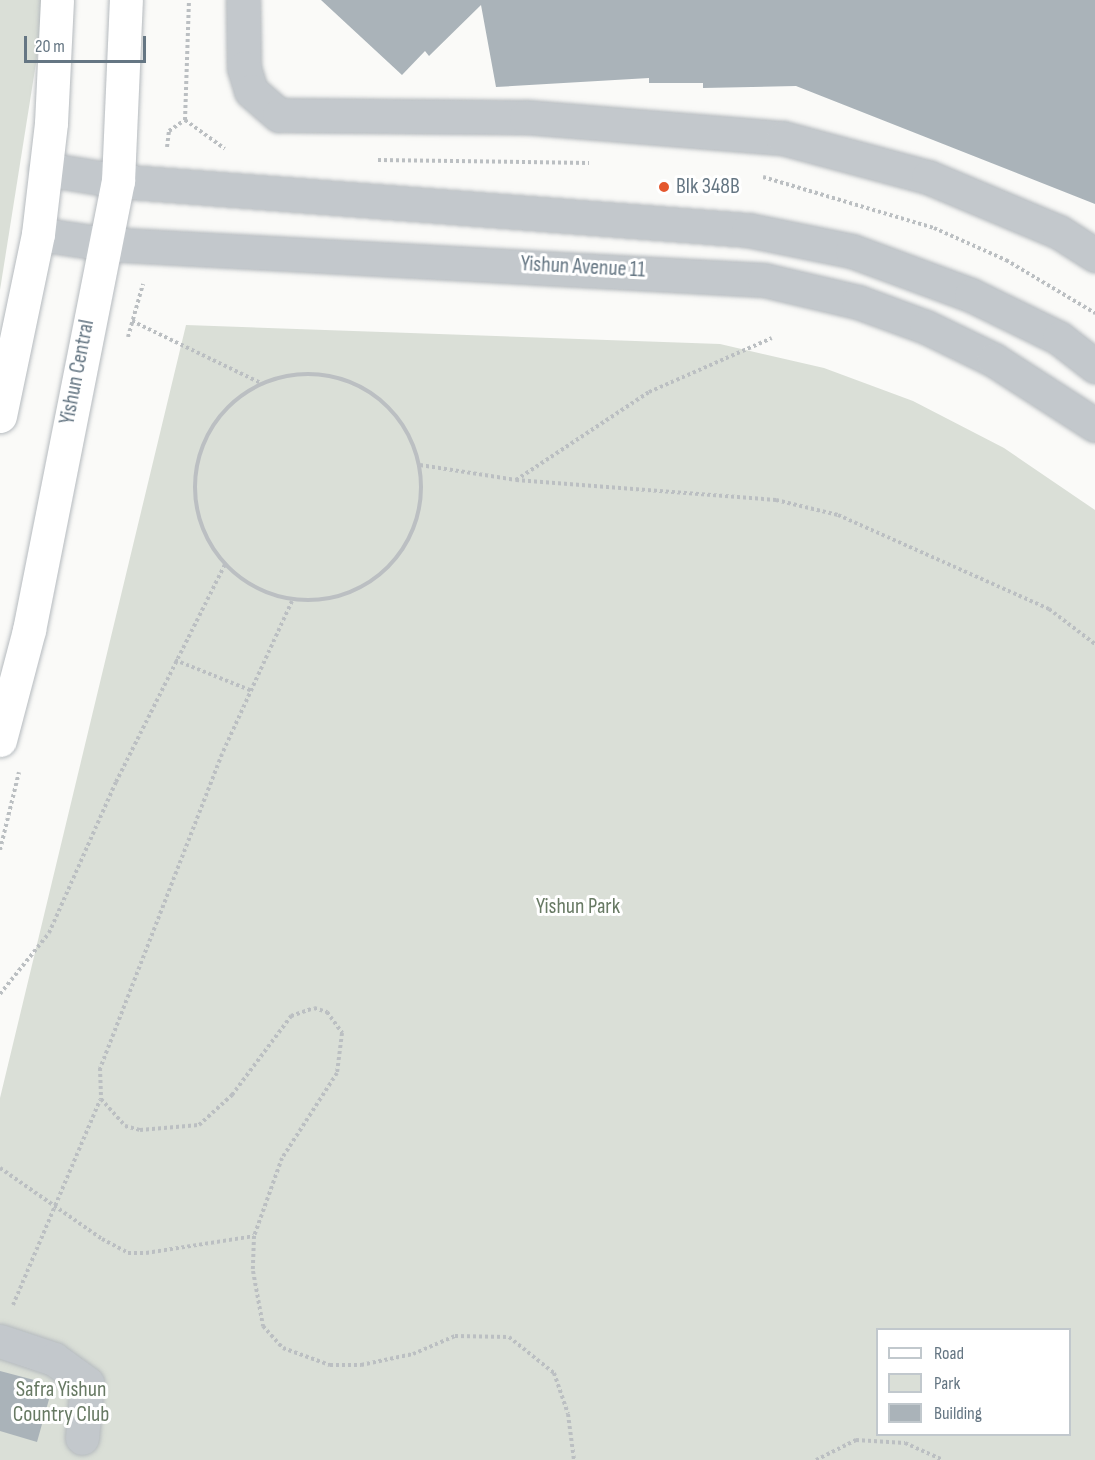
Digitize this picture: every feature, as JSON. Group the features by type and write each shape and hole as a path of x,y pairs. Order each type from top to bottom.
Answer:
{"main road":[{"path":"0,416 38,234 57,0"},
{"name":"Yishun Central","path":"0,740 29,630 118,181 126,0"}],"street":[{"path":"243,0 244,68 251,91 279,115 526,117 783,138 928,177 1059,232 1095,255"},
{"path":"45,169 118,181 748,230 852,251 971,295 1059,338 1095,366"},
{"name":"Yishun Avenue 11","path":"38,234 105,244 764,280 858,302 926,327 994,360 1095,425"},
{"path":"0,1341 54,1359 87,1383 82,1438"}],"path":[{"path":"185,120 189,0"},
{"path":"132,321 262,383"},
{"path":"516,480 649,392 772,338"},
{"path":"298,374 336,377 371,392 398,417 420,465 419,517 405,548 383,573 354,591 292,601 253,587 225,564 205,535 195,500 196,465 209,431 232,403 262,383 298,374"},
{"path":"420,465 516,480 776,500 838,516 1049,609 1095,644"},
{"path":"0,994 49,933 175,660 225,564"},
{"path":"11,1310 101,1099 100,1068 252,691 292,601"},
{"path":"175,660 252,691"},
{"path":"101,1099 111,1115 132,1128 178,1131 199,1125 232,1095 291,1016 314,1008 338,1021 343,1046 337,1073 282,1158 254,1236 257,1300 263,1326 283,1348 330,1365 361,1365 412,1354 455,1336 509,1337 554,1373 568,1414 574,1460"},
{"path":"0,1168 102,1239 128,1253 146,1253 254,1236"},
{"path":"816,1460 856,1440 905,1443 943,1460"}],"green space":[{"path":"0,0 46,0 0,290"},
{"name":"Yishun Park","path":"186,325 720,344 824,368 913,401 1004,448 1095,510 1095,1460 0,1460 0,1098"}],"building":[{"path":"321,0 1095,0 1095,204 796,86 703,88 703,83 649,83 649,78 496,87 481,5 429,56 425,51 402,75"},
{"path":"0,1371 53,1385 37,1442 0,1431"}],"place":[{"name":"Blk 348B","path":"664,187"}],"park label":[{"name":"Safra Yishun Country Club","path":"61,1402"}]}
